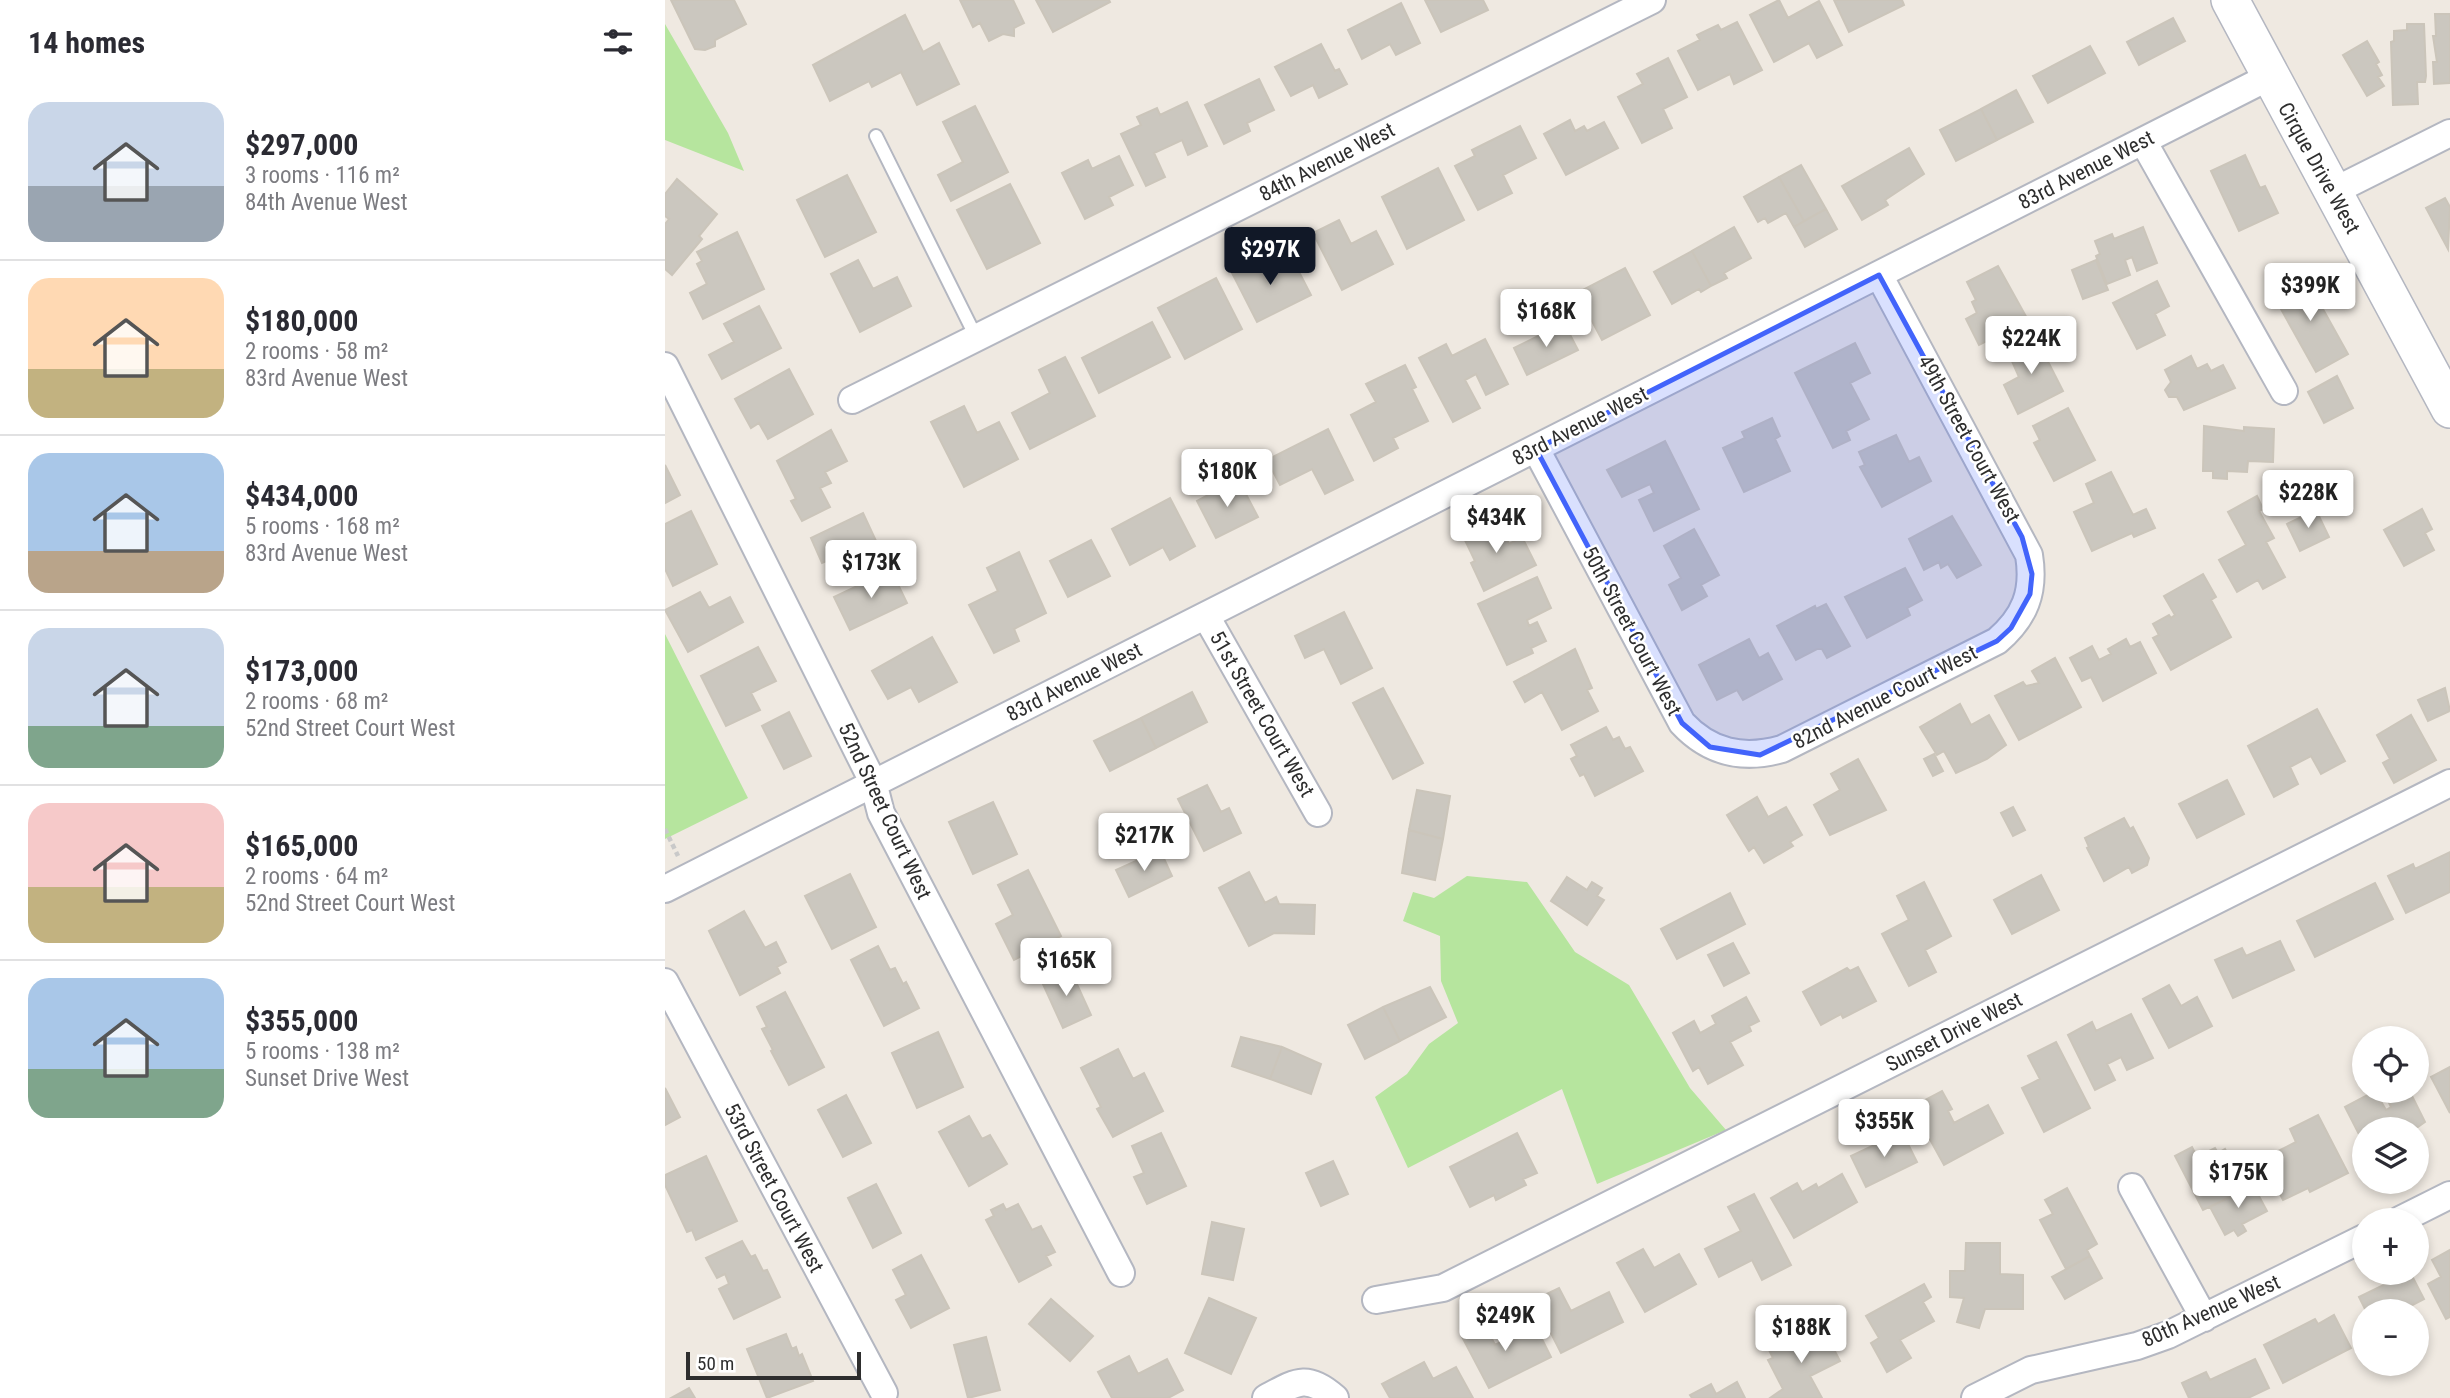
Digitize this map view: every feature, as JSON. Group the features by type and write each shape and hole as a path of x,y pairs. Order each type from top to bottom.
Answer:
{"street":[{"name":"84th Avenue West","path":"852,400 1652,0"},
{"name":"Cirque Drive West","path":"2230,0 2269,77 2450,409"},
{"name":"83rd Avenue West","path":"665,889 2269,77"},
{"path":"2332,192 2450,133"},
{"path":"2143,141 2284,391"},
{"name":"49th Street Court West","path":"1879,275 2022,537 2032,574 2024,610"},
{"name":"52nd Street Court West","path":"668,377 873,782 881,813 1121,1273"},
{"name":"50th Street Court West","path":"1536,449 1682,723 1710,747 1731,754"},
{"name":"82nd Avenue Court West","path":"1731,754 1760,755 1782,749 1997,641 2024,610"},
{"name":"51st Street Court West","path":"1206,616 1318,813"},
{"name":"Sunset Drive West","path":"1376,1300 1443,1288 2450,783"},
{"name":"53rd Street Court West","path":"665,982 884,1393"},
{"path":"2132,1186 2204,1318"},
{"path":"2424,1208 2450,1195"},
{"name":"80th Avenue West","path":"1975,1398 2031,1370 2137,1346 2204,1318 2352,1244"},
{"path":"1266,1398 1301,1381 1317,1382 1335,1398"}],"lane":[{"path":"876,136 976,337"}],"highlighted area":[{"path":"1879,275 2022,537 2032,574 2030,594 2011,628 1997,641 1760,755 1710,747 1682,723 1536,449"}],"green space":[{"path":"665,24 728,133 744,171 665,140"},
{"path":"665,634 748,798 665,839"},
{"path":"1467,876 1527,882 1575,952 1629,985 1690,1088 1726,1130 1597,1184 1562,1089 1408,1168 1375,1097 1407,1074 1429,1044 1458,1023 1441,981 1440,936 1403,921 1413,892 1434,898"}],"building":[{"path":"671,0 734,0 746,24 715,40 715,46 705,50 695,49"},
{"path":"960,0 1013,0 1024,23 1014,28 1014,36 1003,34 989,41 980,23 973,27"},
{"path":"1036,0 1109,0 1110,2 1053,32"},
{"path":"1425,0 1483,0 1488,10 1441,32"},
{"path":"1779,0 1788,18 1819,1 1842,45 1817,58 1809,43 1774,62 1750,15"},
{"path":"1834,0 1902,0 1904,5 1849,32"},
{"path":"1401,3 1420,43 1396,55 1390,44 1362,59 1348,30"},
{"path":"2435,14 2450,14 2450,83 2434,84 2433,62 2437,62 2433,36 2436,36"},
{"path":"905,15 923,52 939,43 959,84 917,105 901,72 872,87 869,81 830,101 813,65"},
{"path":"2173,18 2185,41 2139,65 2127,42"},
{"path":"1737,22 1762,70 1734,84 1730,74 1698,90 1678,51 1700,40 1697,35 1718,25 1721,30"},
{"path":"2407,24 2424,24 2425,82 2417,82 2418,104 2393,105 2391,42 2394,41 2394,31 2407,30"},
{"path":"2367,41 2379,62 2376,64 2382,75 2378,77 2384,86 2367,96 2343,55"},
{"path":"1321,44 1335,71 1339,69 1347,84 1319,98 1313,85 1291,96 1275,67"},
{"path":"2090,46 2105,73 2048,103 2033,76"},
{"path":"1668,58 1687,97 1663,109 1672,128 1642,143 1618,97 1643,84 1637,74"},
{"path":"1259,79 1274,110 1247,123 1250,131 1224,144 1205,105"},
{"path":"2016,90 2033,122 1997,140 1981,109"},
{"path":"1187,102 1207,146 1188,155 1182,140 1154,153 1165,177 1146,186 1121,134 1141,125 1137,117 1157,108 1160,115"},
{"path":"975,106 1008,172 951,201 938,175 963,162 943,122"},
{"path":"1981,109 1997,140 1956,161 1940,130"},
{"path":"1570,120 1575,131 1584,126 1587,131 1604,122 1618,148 1566,175 1544,134"},
{"path":"1520,126 1536,158 1503,175 1512,193 1478,210 1455,166 1475,156 1472,150"},
{"path":"1909,148 1924,174 1885,200 1888,205 1862,220 1842,186"},
{"path":"2245,155 2260,188 2265,186 2278,213 2239,231 2211,171"},
{"path":"1119,156 1133,185 1109,197 1113,205 1085,219 1062,173 1088,160 1092,169"},
{"path":"1801,165 1826,209 1804,221 1779,177"},
{"path":"1438,168 1464,220 1407,249 1382,197"},
{"path":"847,175 876,232 825,257 797,200"},
{"path":"1779,177 1804,221 1794,227 1786,213 1768,223 1765,218 1758,222 1744,197"},
{"path":"677,179 717,214 699,236 702,239 672,275 665,269 665,224 669,219 665,216 665,194"},
{"path":"1010,184 1040,243 987,269 957,210"},
{"path":"2445,198 2450,207 2448,249 2426,208"},
{"path":"1826,209 1837,229 1805,247 1794,227"},
{"path":"1339,220 1351,244 1376,231 1393,264 1342,290 1313,233"},
{"path":"1734,227 1751,258 1724,273 1727,278 1711,286 1692,251"},
{"path":"2143,227 2157,263 2137,271 2132,257 2125,260 2130,275 2107,284 2096,256 2100,254 2095,241 2112,234 2114,239"},
{"path":"737,232 764,289 703,319 690,293 707,284 697,264 702,261 697,252"},
{"path":"1692,251 1711,286 1701,292 1699,289 1672,304 1654,272"},
{"path":"1259,256 1268,273 1289,262 1291,266 1295,264 1311,295 1257,322 1231,271"},
{"path":"858,260 873,289 897,277 911,306 860,332 831,274"},
{"path":"2096,260 2108,290 2083,299 2072,270"},
{"path":"1998,266 2028,320 1979,345 1966,319 1977,313 1972,302 1976,300 1967,282"},
{"path":"1625,268 1650,315 1602,340 1577,293"},
{"path":"2304,275 2348,354 2316,372 2272,293"},
{"path":"1216,278 1242,329 1185,359 1158,308"},
{"path":"2157,281 2169,306 2155,314 2165,335 2137,349 2113,303"},
{"path":"759,306 781,348 722,379 709,355 734,342 724,324"},
{"path":"1152,322 1170,357 1099,393 1082,358"},
{"path":"1564,323 1578,350 1527,375 1514,348"},
{"path":"2034,334 2063,391 2018,414 2004,385 2019,377 2007,350"},
{"path":"1485,339 1508,384 1486,395 1476,374 1465,380 1480,408 1453,422 1419,358 1446,344 1452,356"},
{"path":"1855,343 1870,373 1850,383 1869,419 1846,431 1850,440 1833,448 1795,373"},
{"path":"2191,356 2197,369 2207,364 2211,371 2223,365 2235,388 2184,410 2177,397 2169,397 2165,390 2171,382 2165,370"},
{"path":"1065,357 1095,416 1030,449 1012,413 1050,393 1039,370"},
{"path":"1405,365 1416,387 1412,389 1428,421 1393,438 1398,448 1374,461 1351,415 1376,402 1366,384"},
{"path":"789,369 813,414 768,439 759,423 751,428 735,399"},
{"path":"2337,376 2353,408 2324,423 2308,392"},
{"path":"964,406 977,433 999,422 1018,459 964,487 931,422"},
{"path":"2068,408 2095,460 2054,481 2034,443 2040,440 2033,426"},
{"path":"1772,418 1780,436 1775,439 1790,471 1744,492 1723,448 1745,438 1742,432"},
{"path":"2204,426 2244,431 2244,427 2274,429 2273,462 2248,461 2247,472 2227,471 2227,479 2213,478 2213,471 2203,471"},
{"path":"1328,429 1353,480 1325,494 1312,469 1280,485 1267,460"},
{"path":"831,430 847,461 825,472 831,483 820,488 830,507 802,521 791,501 796,499 777,461"},
{"path":"1896,435 1909,462 1919,457 1931,481 1882,507 1860,467 1865,465 1859,452"},
{"path":"1665,441 1699,509 1654,531 1639,500 1654,493 1650,484 1622,497 1607,470"},
{"path":"665,465 680,495 665,503"},
{"path":"2111,472 2133,515 2146,509 2155,528 2134,537 2132,533 2092,551 2074,512 2094,503 2086,484"},
{"path":"1238,479 1258,517 1216,538 1197,501"},
{"path":"2257,496 2263,509 2259,511 2274,538 2266,542 2285,577 2263,589 2258,580 2237,592 2219,560 2246,545 2228,512"},
{"path":"1170,498 1195,546 1170,560 1163,547 1130,565 1112,529"},
{"path":"2422,509 2432,529 2425,533 2434,550 2404,566 2384,530"},
{"path":"2316,510 2329,537 2300,551 2287,524"},
{"path":"691,511 717,564 673,586 665,569 665,524"},
{"path":"863,513 883,556 852,569 845,553 822,563 811,538"},
{"path":"1952,516 1981,565 1957,578 1948,564 1941,568 1939,562 1924,570 1909,539"},
{"path":"1492,519 1500,535 1504,533 1509,544 1522,537 1536,565 1484,591 1471,563 1475,561 1462,534"},
{"path":"1694,529 1719,575 1701,585 1707,596 1682,610 1669,585 1681,578 1664,546"},
{"path":"1091,540 1110,576 1068,597 1050,561"},
{"path":"1019,552 1046,613 1014,629 1019,641 994,653 969,605 998,591 987,568"},
{"path":"1905,568 1922,600 1907,608 1910,615 1867,638 1845,597"},
{"path":"891,570 907,603 850,630 834,597"},
{"path":"2203,574 2216,597 2211,600 2231,637 2171,670 2153,638 2159,635 2153,624 2169,615 2171,618 2175,615 2164,596"},
{"path":"1537,577 1551,608 1527,620 1529,626 1537,622 1546,641 1531,648 1533,653 1507,665 1478,604"},
{"path":"700,592 709,608 730,597 743,622 688,652 665,610"},
{"path":"1826,604 1850,646 1827,658 1822,649 1817,649 1796,660 1777,626 1815,606 1816,609"},
{"path":"1344,612 1372,668 1341,684 1324,649 1305,658 1295,636"},
{"path":"932,637 957,682 919,702 911,687 888,699 872,671"},
{"path":"1749,639 1759,658 1768,653 1782,679 1743,700 1737,690 1717,700 1699,665"},
{"path":"2126,639 2130,647 2140,642 2156,673 2103,701 2091,677 2082,681 2070,658 2092,646 2099,660 2111,654 2108,649"},
{"path":"758,647 776,681 751,693 760,710 726,726 701,676"},
{"path":"1575,649 1592,688 1587,690 1598,711 1562,730 1542,692 1525,702 1514,682"},
{"path":"2055,658 2081,707 2019,740 1995,696 2023,682 2026,686 2039,683 2032,671"},
{"path":"1383,688 1423,763 1393,779 1353,703"},
{"path":"2445,688 2450,711 2428,721 2418,700"},
{"path":"1192,692 1207,722 1156,748 1141,718"},
{"path":"1960,704 1971,725 1989,715 2006,745 1987,759 1956,773 1944,751 1937,755 1920,727"},
{"path":"2317,709 2345,761 2321,774 2311,756 2290,767 2298,784 2274,797 2248,746"},
{"path":"789,712 811,756 784,769 762,726"},
{"path":"2411,715 2436,760 2394,783 2383,763 2390,759 2377,735"},
{"path":"1141,718 1156,748 1110,771 1094,741"},
{"path":"1606,727 1613,740 1619,737 1625,749 1630,747 1643,771 1595,796 1584,774 1580,776 1571,759 1577,756 1571,745"},
{"path":"1934,754 1943,771 1933,776 1924,759"},
{"path":"1858,759 1886,810 1830,835 1814,805 1840,790 1831,774"},
{"path":"2227,780 2244,814 2197,838 2179,804"},
{"path":"1207,785 1221,812 1229,808 1241,833 1204,851 1178,799"},
{"path":"1417,790 1450,796 1443,839 1409,830"},
{"path":"1757,797 1768,817 1786,807 1802,835 1790,842 1793,846 1764,863 1754,847 1749,851 1727,815"},
{"path":"993,802 1017,854 973,874 949,822"},
{"path":"2013,807 2025,830 2013,836 2001,813"},
{"path":"2124,818 2130,829 2133,827 2149,858 2147,865 2132,873 2129,867 2104,881 2087,848 2089,847 2085,838"},
{"path":"1409,830 1443,839 1435,880 1402,873"},
{"path":"1160,850 1172,876 1129,897 1116,870"},
{"path":"2450,852 2450,892 2406,913 2388,876 2413,864 2415,869"},
{"path":"1028,870 1061,936 1014,960 996,924 1013,915 998,885"},
{"path":"1249,872 1265,903 1276,897 1279,904 1315,905 1314,934 1274,933 1249,946 1219,888"},
{"path":"850,874 876,927 832,949 805,896"},
{"path":"2041,875 2059,910 2012,934 1994,900"},
{"path":"1567,877 1587,890 1592,882 1602,888 1597,896 1604,900 1587,925 1551,901"},
{"path":"1924,882 1951,936 1925,950 1936,972 1909,986 1882,934 1909,920 1897,896"},
{"path":"2375,883 2393,919 2315,957 2297,921"},
{"path":"1730,893 1745,924 1677,959 1661,929"},
{"path":"744,911 765,948 776,942 786,962 777,967 780,973 740,995 709,931"},
{"path":"2280,941 2294,970 2233,998 2215,960 2242,948 2246,956"},
{"path":"1733,943 1749,973 1724,986 1708,955"},
{"path":"878,946 890,970 895,968 903,984 906,982 919,1008 884,1026 851,960"},
{"path":"1858,967 1876,1001 1843,1018 1841,1014 1821,1025 1803,992 1847,968 1850,971"},
{"path":"1070,969 1091,1015 1063,1028 1042,982"},
{"path":"2169,985 2181,1006 2197,997 2212,1026 2169,1048 2143,999"},
{"path":"1430,987 1446,1017 1400,1041 1383,1007"},
{"path":"785,992 824,1067 789,1085 771,1051 773,1050 762,1029 767,1027 757,1007"},
{"path":"1746,997 1759,1021 1749,1026 1751,1031 1730,1042 1743,1065 1708,1084 1699,1067 1693,1071 1673,1033 1694,1021 1700,1033 1716,1024 1712,1016"},
{"path":"1383,1007 1400,1041 1365,1059 1348,1025"},
{"path":"2131,1014 2153,1058 2127,1070 2121,1057 2107,1064 2115,1080 2095,1090 2068,1035 2092,1022 2096,1031"},
{"path":"938,1032 963,1087 917,1108 892,1053"},
{"path":"1241,1037 1282,1047 1270,1079 1232,1066"},
{"path":"2056,1042 2090,1108 2044,1132 2022,1088 2040,1079 2028,1056"},
{"path":"1282,1047 1321,1064 1311,1094 1270,1079"},
{"path":"1118,1049 1133,1079 1144,1073 1163,1111 1113,1137 1097,1109 1101,1107 1081,1068"},
{"path":"2450,1067 2450,1113 2431,1077"},
{"path":"665,1088 680,1117 665,1125"},
{"path":"1942,1091 1952,1109 1948,1111 1954,1123 1988,1105 2003,1133 1944,1165 1912,1107"},
{"path":"846,1095 871,1143 843,1157 818,1110"},
{"path":"2352,1103 2382,1103 2386,1110 2391,1107 2389,1103 2416,1103 2422,1117 2352,1117 2352,1121 2345,1107"},
{"path":"2318,1115 2348,1173 2310,1192 2308,1188 2283,1200 2262,1159 2296,1142 2290,1129"},
{"path":"969,1116 982,1139 990,1135 1007,1164 969,1186 939,1132"},
{"path":"1902,1132 1917,1162 1866,1187 1851,1156"},
{"path":"1161,1133 1186,1186 1147,1204 1134,1177 1144,1173 1132,1146"},
{"path":"1517,1133 1537,1173 1523,1179 1526,1185 1496,1200 1494,1195 1470,1207 1450,1167"},
{"path":"2192,1147 2197,1157 2215,1148 2218,1153 2225,1149 2230,1159 2222,1163 2237,1194 2203,1210 2175,1156"},
{"path":"706,1156 737,1221 696,1240 692,1230 687,1232 665,1185 665,1175"},
{"path":"1333,1161 1348,1194 1321,1206 1306,1173"},
{"path":"1842,1174 1857,1202 1794,1238 1771,1198 1797,1183 1802,1192 1816,1184 1818,1188"},
{"path":"876,1184 901,1233 873,1248 848,1198"},
{"path":"2253,1185 2267,1211 2242,1224 2246,1231 2238,1236 2234,1230 2225,1235 2210,1207"},
{"path":"2067,1188 2097,1244 2087,1250 2090,1256 2066,1269 2040,1220 2053,1214 2045,1200"},
{"path":"1754,1194 1791,1265 1762,1280 1752,1260 1719,1277 1705,1249 1741,1231 1728,1207"},
{"path":"1003,1204 1006,1210 1018,1204 1032,1230 1041,1226 1055,1252 1046,1256 1051,1265 1019,1282 986,1220 994,1216 991,1210"},
{"path":"1212,1222 1244,1229 1233,1280 1202,1274"},
{"path":"742,1241 751,1257 755,1255 763,1271 767,1270 780,1297 734,1319 719,1289 729,1284 725,1274 717,1278 706,1258"},
{"path":"1966,1243 2000,1243 2000,1274 2023,1275 2023,1309 1985,1309 1979,1328 1957,1322 1964,1298 1950,1297 1950,1271 1965,1271"},
{"path":"1643,1249 1654,1268 1679,1254 1696,1284 1645,1312 1617,1263"},
{"path":"2450,1250 2450,1317 2446,1319 2429,1285 2441,1277 2432,1260"},
{"path":"921,1255 949,1308 911,1328 896,1300 906,1295 893,1270"},
{"path":"2090,1256 2102,1278 2065,1299 2052,1277"},
{"path":"1924,1284 1931,1297 1923,1302 1934,1321 1900,1340 1911,1358 1887,1372 1871,1343 1879,1338 1866,1316"},
{"path":"2383,1285 2417,1285 2424,1299 2360,1299 2359,1297"},
{"path":"1559,1288 1571,1311 1609,1292 1623,1322 1561,1353 1534,1300"},
{"path":"1209,1298 1256,1318 1231,1374 1185,1353"},
{"path":"1051,1299 1093,1336 1070,1361 1029,1324"},
{"path":"2334,1315 2351,1348 2283,1383 2264,1345 2315,1319 2318,1324"},
{"path":"1484,1323 1495,1345 1535,1325 1551,1357 1489,1388 1461,1335"},
{"path":"1824,1330 1840,1361 1810,1376 1822,1398 1770,1398 1783,1389 1768,1360 1773,1358 1767,1346 1787,1335 1793,1346"},
{"path":"786,1334 792,1349 796,1347 799,1356 802,1354 813,1381 767,1398 747,1349"},
{"path":"986,1337 1000,1390 968,1398 954,1345"},
{"path":"1129,1356 1138,1374 1167,1359 1183,1390 1168,1398 1112,1398 1098,1372"},
{"path":"2255,1359 2269,1388 2248,1398 2189,1398 2182,1383 2206,1372 2210,1380"},
{"path":"1424,1362 1433,1379 1456,1367 1473,1398 1390,1398 1382,1384"},
{"path":"1737,1382 1745,1398 1692,1398 1690,1395 1711,1384 1716,1394"},
{"path":"689,1388 695,1398 671,1398"}]}
